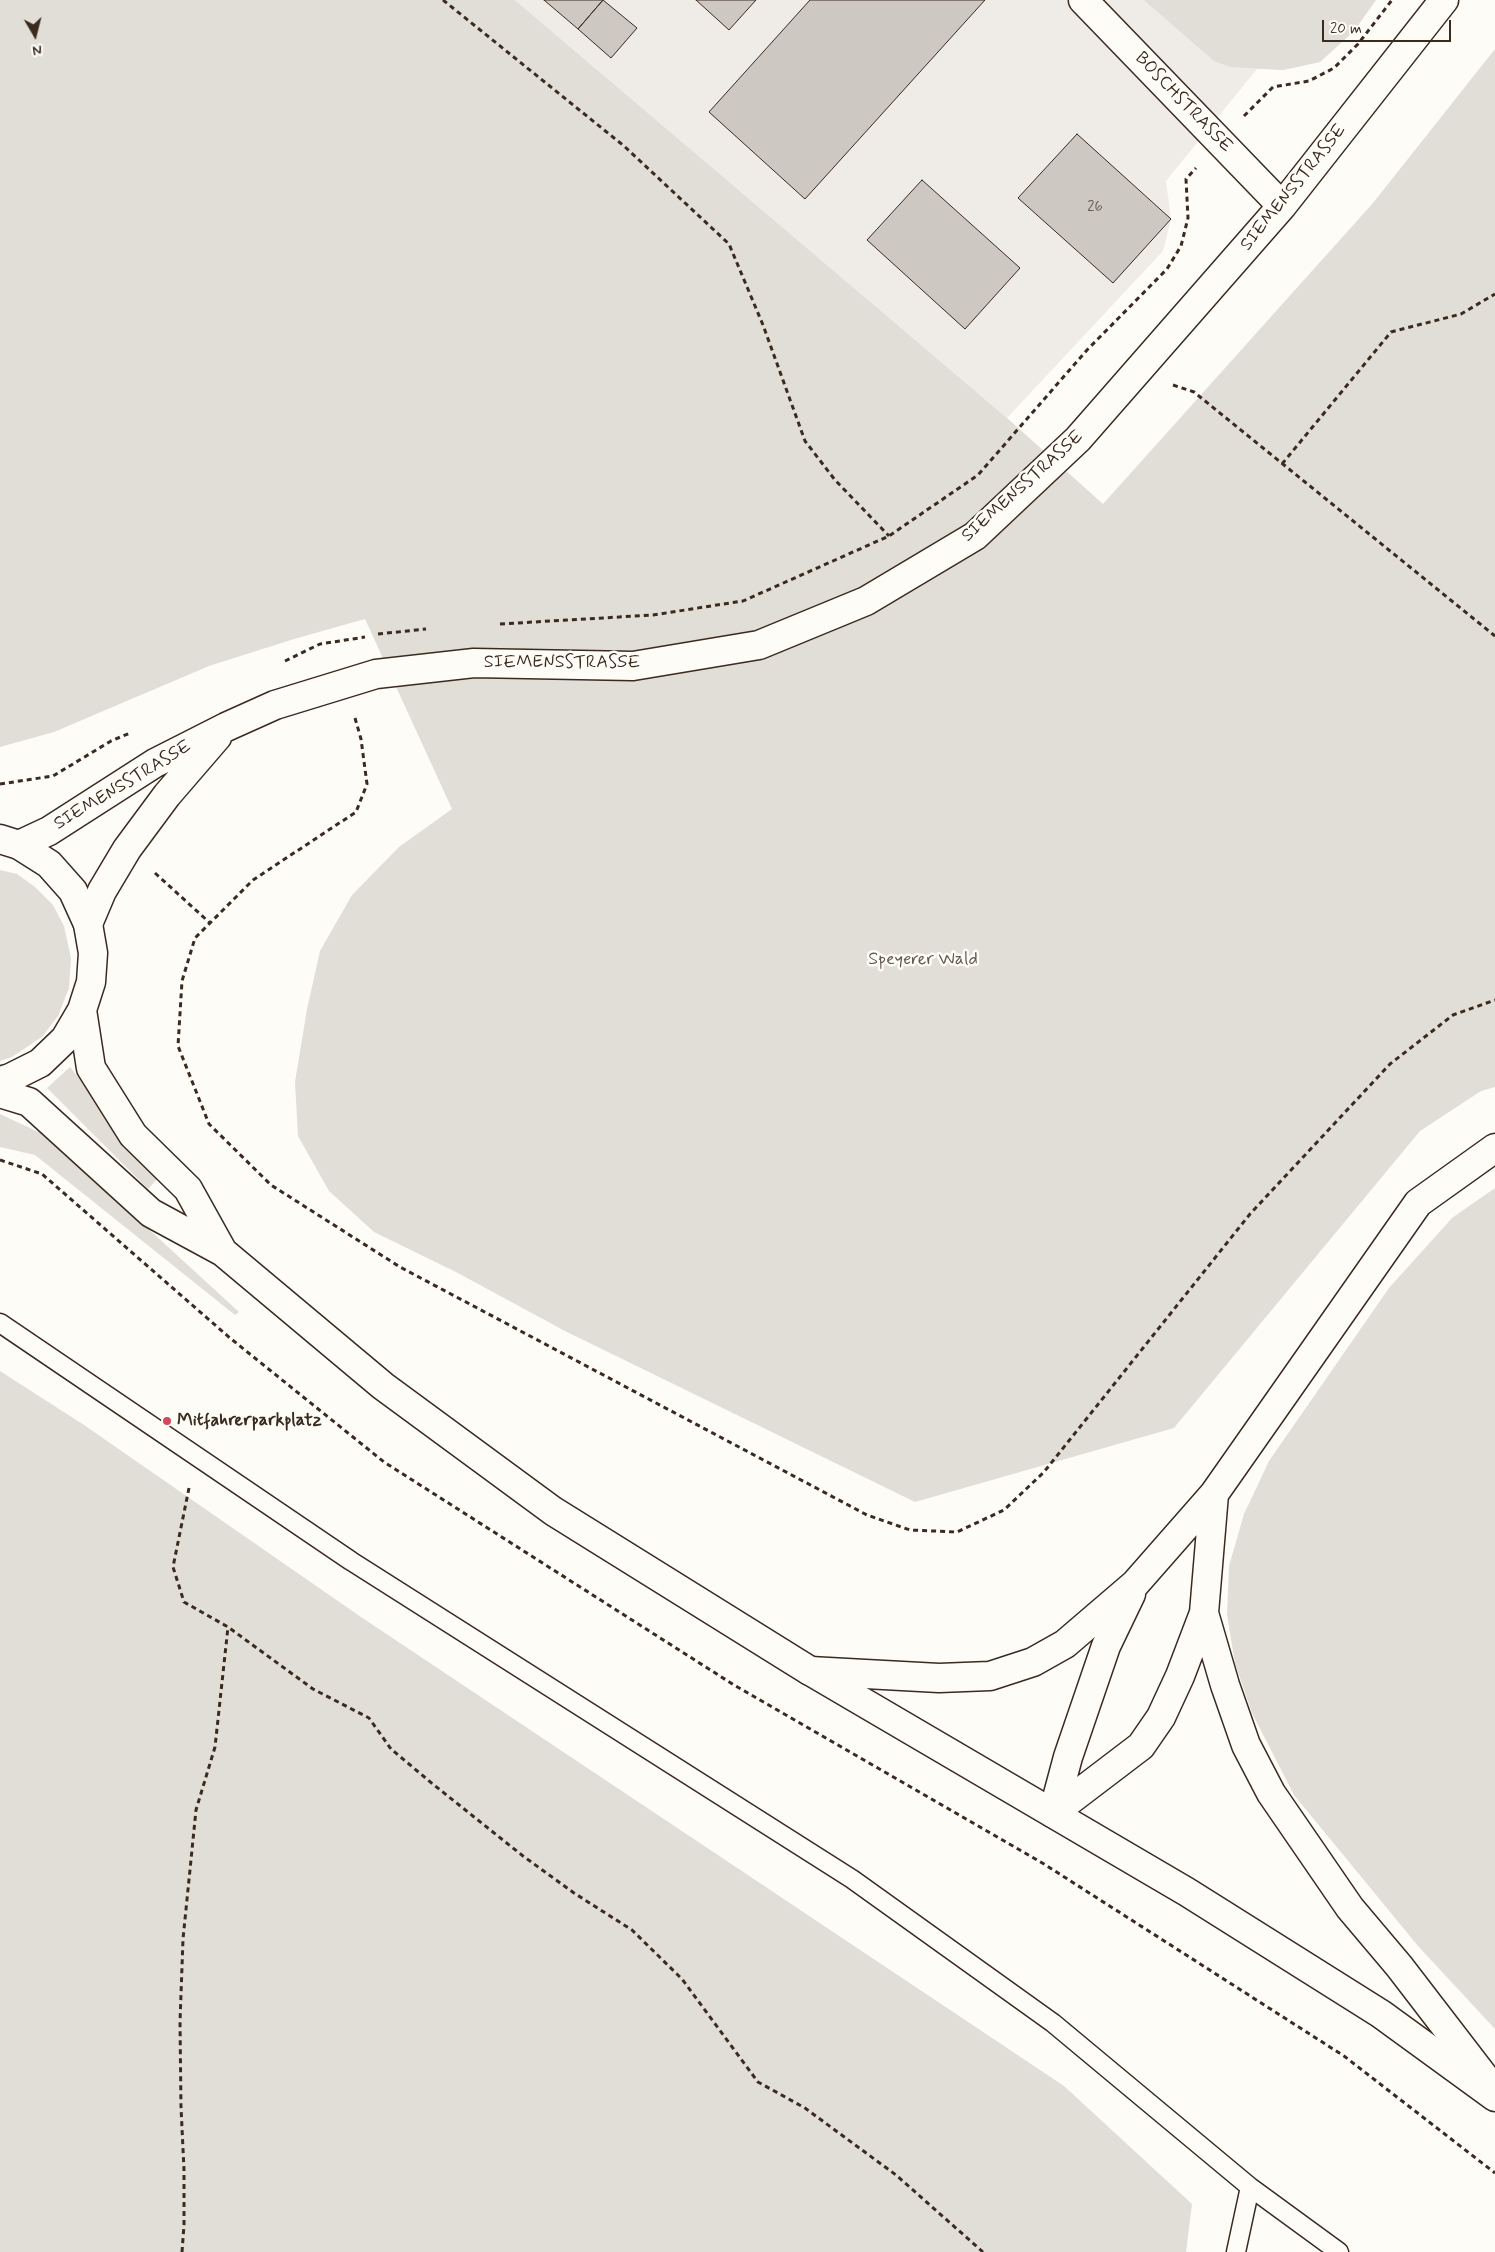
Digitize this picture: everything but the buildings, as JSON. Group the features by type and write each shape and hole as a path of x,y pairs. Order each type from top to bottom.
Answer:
{"main road":[{"name":"BOSCHSTRASSE","path":"1083,0 1282,206"},
{"name":"SIEMENSSTRASSE","path":"10,842 49,831 155,764 226,727 274,705 376,674 474,664 632,666 760,645 866,601 975,536 1078,439 1282,206 1444,0"},
{"name":"SIEMENSSTRASSE","path":"88,924 102,891 128,849 167,795 226,727"},
{"path":"0,1081 10,1078 40,1062 65,1040 82,1010 91,982 93,953 88,924 73,891 49,864 10,842"},
{"path":"82,1010 91,1068 134,1135 188,1189 223,1252"},
{"path":"0,1093 29,1102 151,1213 223,1252 383,1386 553,1510 810,1671 1187,1892 1381,2014 1495,2097"},
{"path":"810,1671 939,1678 990,1676 1033,1662 1065,1644 1136,1584 1214,1494 1418,1203 1495,1148"},
{"path":"1054,1813 1141,1746 1161,1718 1180,1676 1204,1613 1214,1494"},
{"path":"1054,1813 1068,1757 1106,1646 1136,1584"},
{"path":"1204,1613 1225,1684 1246,1745 1271,1793 1350,1908 1399,1966 1495,2091"}],"lane":[{"path":"0,1323 351,1562 852,1879 1053,2024 1250,2187 1340,2252"},
{"path":"1236,2252 1250,2187"}],"path":[{"path":"443,0 624,146 729,244 763,326 805,441 835,480 889,536"},
{"path":"498,624 653,615 743,601 889,536 978,475 1087,350 1167,269 1181,246 1188,218 1186,179 1273,87 1309,81 1334,68 1358,44 1392,0"},
{"path":"1282,464 1391,332 1461,314 1495,294"},
{"path":"1134,373 1194,392 1495,636"},
{"path":"277,665 320,644 398,631 432,628"},
{"path":"345,683 361,739 367,784 356,812 253,880 195,938 182,981 178,1046 209,1124 271,1185 400,1267 868,1515 910,1530 957,1532 1004,1510 1044,1472 1250,1214 1390,1064 1453,1015 1495,1000"},
{"path":"0,784 53,776 111,741 138,729"},
{"path":"195,1456 173,1567 184,1602 228,1627 313,1689 369,1718 391,1749 434,1786 523,1856 574,1893 632,1930 682,1979 758,2082 805,2108 896,2175 983,2252"},
{"path":"182,2252 184,2170 180,2107 180,2022 184,1939 196,1810 215,1747 228,1627"}],"shaded area":[{"path":"515,0 1376,0 1354,31 1320,62 1283,70 1257,69 1166,181 1171,219 1163,251 1007,418"}],"green space":[{"name":"Speyerer Wald","path":"0,0 515,0 1007,418 1103,504 1373,203 1495,49 1495,1087 1481,1091 1420,1131 1174,1428 915,1502 565,1331 456,1272 374,1232 329,1191 298,1136 295,1082 307,1009 320,951 352,895 399,847 452,809 365,619 209,666 54,732 0,747"},
{"path":"1144,0 1376,0 1354,31 1320,62 1283,70 1230,67 1214,61"},
{"path":"0,870 17,874 35,887 53,905 64,926 71,958 69,988 58,1016 42,1037 12,1057 0,1061"},
{"path":"70,1067 158,1178 148,1189 47,1088"},
{"path":"0,1114 47,1136 239,1312 235,1315 35,1155 0,1147"},
{"path":"1495,1188 1495,2029 1418,1946 1294,1795 1252,1713 1235,1663 1227,1615 1229,1566 1244,1514 1269,1461 1389,1288 1452,1218"},
{"path":"0,1371 84,1425 361,1617 1064,2086 1192,2204 1186,2252 0,2252"}],"place":[{"name":"Mitfahrerparkplatz","path":"167,1421"}]}
